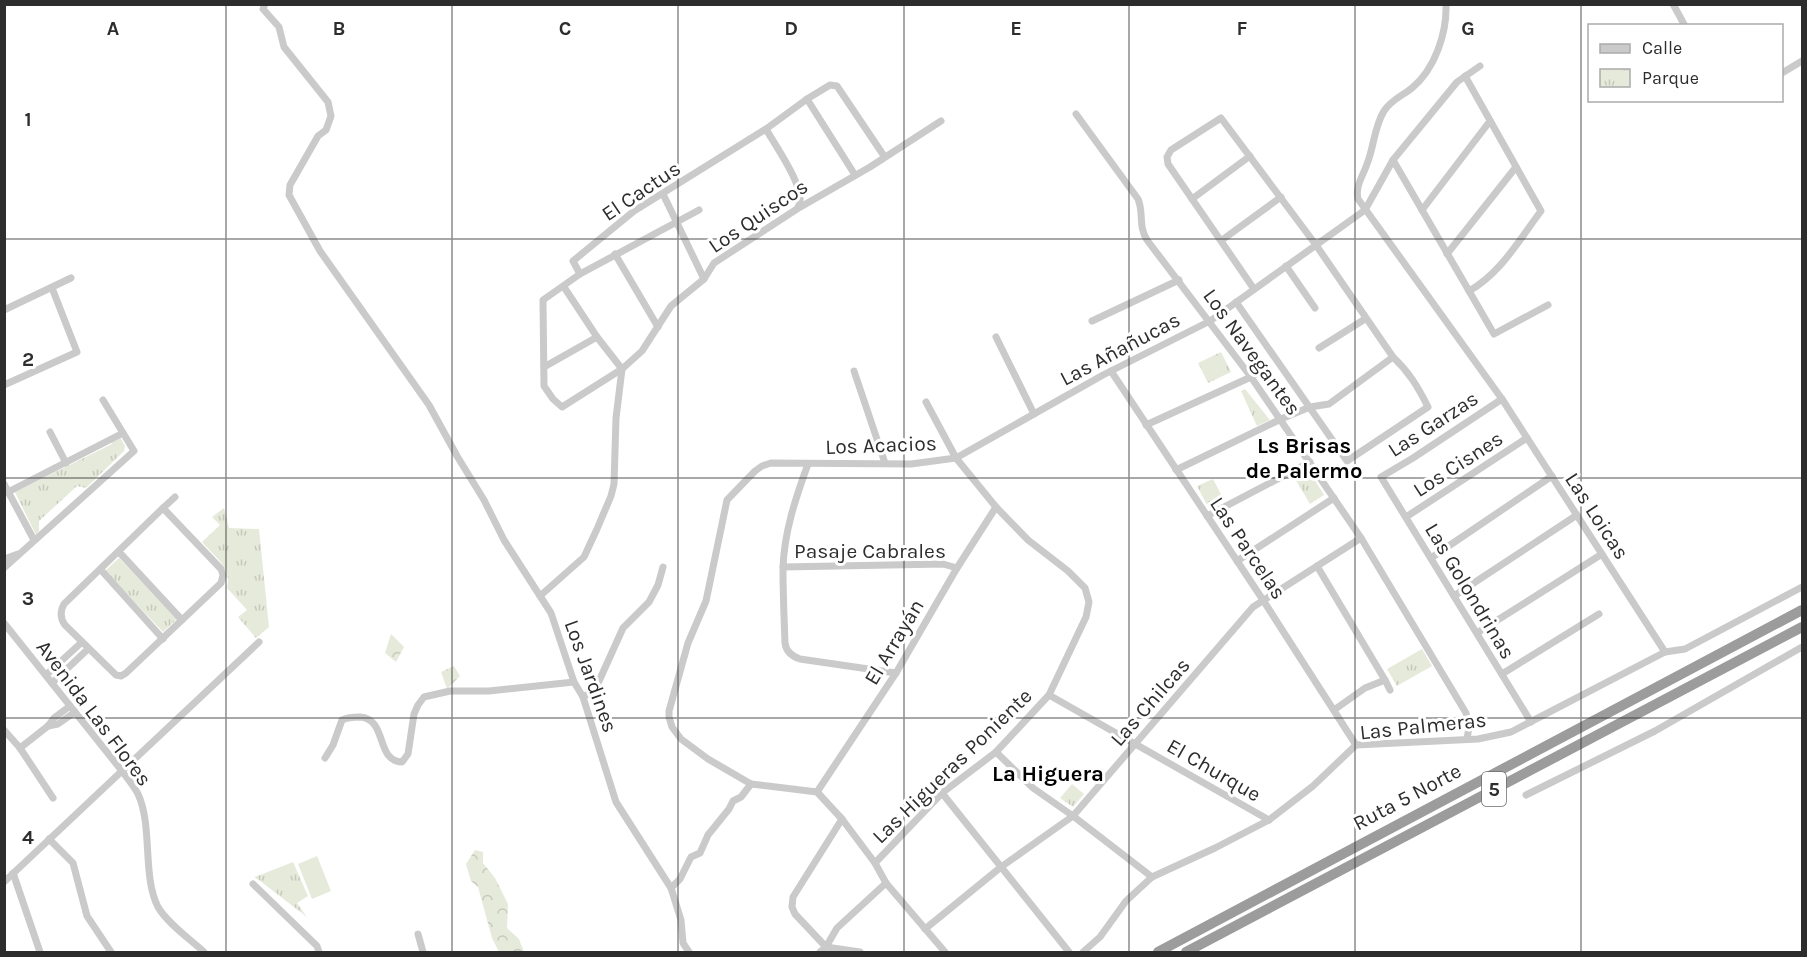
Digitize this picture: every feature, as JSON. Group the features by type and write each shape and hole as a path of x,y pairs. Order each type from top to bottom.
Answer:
{"highway":[{"name":"Ruta 5 Norte","path":"1158,952 1803,610"},
{"name":"Ruta 5 Norte","path":"1186,952 1803,627"}],"street":[{"name":"Los Jardines","path":"265,4 263,9 279,27 284,47 328,102 331,116 326,130 318,136 290,185 289,195 320,251 429,405 484,500 504,540 551,613 574,682 583,698 616,802 671,888 681,920 683,943 690,952"},
{"path":"1365,210 1358,199 1357,190 1368,162 1377,125 1388,105 1417,83 1430,65 1446,24 1446,4"},
{"path":"1673,4 1683,24"},
{"path":"1783,72 1803,61"},
{"name":"Las Añañucas","path":"956,458 1111,371 1210,321 1365,210 1393,160 1457,82 1480,66"},
{"path":"1465,76 1541,211 1495,272 1483,283 1469,291"},
{"name":"El Cactus","path":"580,274 573,261 634,211 766,129 830,85 837,86 884,156"},
{"path":"807,99 855,175"},
{"name":"Los Navegantes","path":"1076,114 1138,199 1144,235 1251,377 1361,538 1466,713 1467,739"},
{"path":"1236,302 1347,461 1428,407 1418,387 1365,319 1316,245 1221,118 1174,148 1167,157 1168,164 1254,289"},
{"name":"Los Quiscos","path":"544,367 544,386 562,407 622,369 642,351 671,306 704,279 714,263 941,121"},
{"path":"1422,210 1490,121"},
{"path":"766,129 796,181 801,195 801,202 797,209"},
{"path":"1192,199 1250,156"},
{"path":"1393,160 1494,334 1548,305"},
{"path":"1447,254 1516,167"},
{"path":"663,194 704,279"},
{"path":"1222,240 1281,197"},
{"path":"597,337 544,367 543,300 580,274 699,210"},
{"name":"Las Loicas","path":"1365,210 1502,399 1665,652"},
{"path":"615,254 658,327"},
{"path":"1286,266 1315,308"},
{"path":"4,310 71,278"},
{"path":"1092,321 1179,280"},
{"path":"540,596 584,556 611,496 614,484 616,418 622,369 597,337 564,287"},
{"path":"4,385 77,352 51,288"},
{"path":"1319,348 1365,319"},
{"path":"996,337 1034,414"},
{"path":"1176,470 1310,406 1329,404 1393,357"},
{"path":"1146,425 1266,368"},
{"name":"Las Parcelas","path":"1111,371 1356,745"},
{"path":"854,372 885,463"},
{"name":"Las Garzas","path":"1381,477 1502,399"},
{"path":"4,568 134,451 103,400"},
{"name":"Las Higueras Poniente","path":"875,863 942,793 996,752 1049,695 1086,617 1088,597 1085,588 1068,571 1028,540 996,507 956,458 926,402"},
{"path":"50,432 66,463"},
{"path":"9,492 123,433"},
{"name":"Los Cisnes","path":"1406,517 1527,438"},
{"name":"Los Acacios","path":"750,784 708,759 681,739 672,727 669,711 688,643 706,601 727,500 762,466 771,463 924,463 956,458"},
{"path":"1207,516 1310,462"},
{"path":"808,464 791,517 783,567 785,642 789,653 800,658 896,673"},
{"path":"1431,558 1552,476"},
{"name":"Las Golondrinas","path":"1381,477 1532,722"},
{"path":"4,484 34,540"},
{"path":"164,508 221,569 223,575 221,583 121,676 113,674 63,622 61,611 64,604 175,497"},
{"path":"1237,561 1334,498"},
{"name":"El Arrayán","path":"817,792 896,673 957,568 996,507"},
{"path":"1454,596 1577,515"},
{"name":"Las Chilcas","path":"925,929 1001,867 1073,816 1253,607 1361,538"},
{"path":"119,552 182,620"},
{"path":"4,559 20,553"},
{"path":"1477,633 1602,554"},
{"name":"Pasaje Cabrales","path":"783,567 943,564 957,568"},
{"path":"1317,566 1390,690"},
{"path":"583,698 594,690 622,628 649,602 658,585 663,567"},
{"path":"101,570 163,639"},
{"name":"Las Palmeras","path":"1083,952 1100,937 1126,901 1152,877 1269,820 1313,786 1356,745 1500,735 1532,722 1665,652 1685,649 1803,586"},
{"path":"1502,674 1599,614"},
{"name":"Avenida Las Flores","path":"5,626 138,794 154,893 159,907 165,916 204,952"},
{"path":"46,675 82,642"},
{"path":"4,882 259,642"},
{"path":"1526,795 1655,731 1803,647"},
{"path":"52,683 88,649"},
{"path":"1334,710 1365,688 1385,680"},
{"path":"325,758 333,745 342,720 349,717 365,718 373,722 379,729 386,752 396,762 402,762 408,754 414,714 424,697 450,691 489,691 574,682"},
{"name":"El Churque","path":"1049,695 1269,820"},
{"path":"20,748 70,706"},
{"path":"48,726 58,724 75,712"},
{"path":"4,730 20,748 52,798"},
{"path":"996,752 1033,788 1152,877"},
{"path":"671,888 680,879 691,857 700,853 708,835 733,801 741,797 750,784 817,792 842,819 875,863 886,883 945,952"},
{"path":"942,793 1069,952"},
{"path":"842,819 792,900 795,914 823,950 860,952"},
{"path":"49,839 73,863 87,916 111,952"},
{"path":"13,873 40,952"},
{"path":"823,950 837,928 886,883"},
{"path":"253,884 317,946 319,952"},
{"path":"418,934 423,952"}],"green space":[{"path":"1221,352 1231,372 1208,383 1198,363"},
{"path":"1245,389 1270,420 1257,426 1241,391"},
{"path":"120,437 125,446 124,451 86,488 77,486 39,521 39,531 36,535 15,492 112,444 111,442"},
{"path":"1308,469 1324,495 1310,504 1294,477"},
{"path":"1213,479 1223,498 1207,505 1197,486"},
{"path":"224,508 229,528 259,529 269,627 256,638 238,617 247,610 227,588 225,568 202,542 220,525 212,517"},
{"path":"119,558 177,619 163,632 105,571"},
{"path":"391,634 404,647 396,662 385,653"},
{"path":"1422,649 1432,666 1397,686 1387,669"},
{"path":"454,666 460,676 447,689 441,672"},
{"path":"1072,784 1084,794 1073,807 1060,798"},
{"path":"475,850 483,852 483,863 495,878 508,904 507,928 519,939 524,952 499,952 492,938 478,887 471,881 466,864"},
{"path":"317,856 331,891 312,899 298,864"},
{"path":"293,862 308,896 297,903 307,917 255,877"}],"district":[{"name":"Ls Brisas de Palermo","path":"1304,458"},
{"name":"La Higuera","path":"1048,774"}]}
